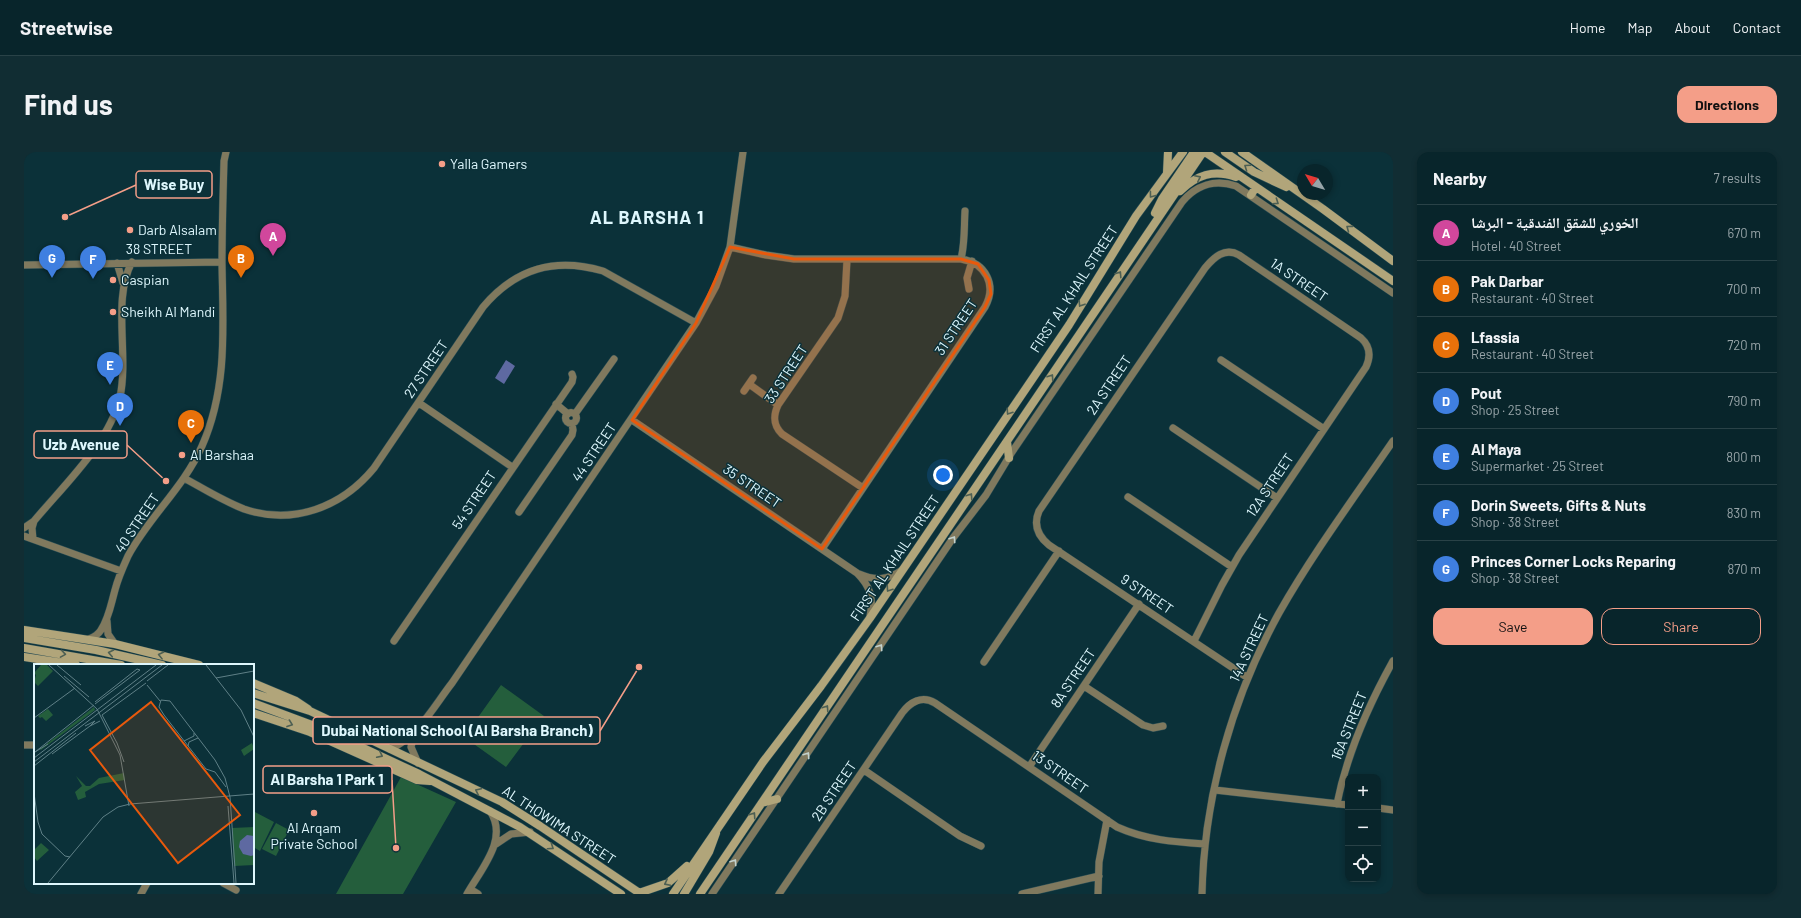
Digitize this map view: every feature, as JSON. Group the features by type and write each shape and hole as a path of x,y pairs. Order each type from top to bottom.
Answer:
{"main road":[{"path":"1165,178 1168,165 1168,152"},
{"name":"FIRST AL KHAIL STREET","path":"673,894 717,827 763,762 821,686 870,618 1069,325 1136,216 1183,152"},
{"path":"1152,226 1159,205 1194,152"},
{"path":"1204,152 1393,281"},
{"name":"FIRST AL KHAIL STREET","path":"700,894 1007,442 1167,202 1204,152"},
{"path":"1225,152 1264,178 1295,189"},
{"path":"1242,152 1393,261"},
{"path":"1252,152 1265,168"},
{"path":"1167,202 1189,182 1208,173 1223,173 1244,180"},
{"path":"1251,195 1256,188"},
{"path":"1007,442 1009,458"},
{"path":"24,630 115,644 195,664"},
{"path":"24,638 96,650 158,664"},
{"path":"24,648 115,664"},
{"path":"24,658 69,664"},
{"name":"AL THOWIMA STREET","path":"254,683 296,701 310,711"},
{"name":"AL THOWIMA STREET","path":"254,693 310,711 515,810 640,894"},
{"name":"AL THOWIMA STREET","path":"254,703 336,734 490,811 530,832 621,894"},
{"name":"AL THOWIMA STREET","path":"254,712 315,734 417,780 432,781"},
{"path":"762,803 777,799"},
{"path":"684,894 709,852 717,827"},
{"path":"640,894 672,881 705,846"}],"street":[{"name":"40 STREET","path":"221,152 224,161"},
{"name":"40 STREET","path":"89,639 100,632 107,620 121,571 135,545 184,478 207,435 219,394 224,351 222,262 224,161 226,152"},
{"name":"44 STREET","path":"738,152 741,163"},
{"name":"44 STREET","path":"390,749 403,743 414,732 488,632 696,323 716,286 730,246 738,203 743,152"},
{"path":"712,894 953,538 986,495 1009,458 1186,197 1200,187 1215,183 1236,186 1393,293"},
{"path":"962,259 965,243 963,233 965,211"},
{"path":"730,246 784,258 847,260 962,259 972,261 967,278 969,289"},
{"name":"1A STREET","path":"1211,261 1223,252 1236,253 1357,336 1368,348"},
{"path":"1383,254 1393,253"},
{"name":"33 STREET","path":"847,260 845,296 838,318 778,405 774,415 778,430 862,488"},
{"name":"31 STREET","path":"822,549 989,301 991,287 989,280 983,269 972,261"},
{"name":"2A STREET","path":"1037,528 1037,515 1041,507 1211,261"},
{"path":"123,283 132,262"},
{"name":"38 STREET","path":"24,264 222,262"},
{"path":"24,528 34,520 95,448 114,417 120,396 122,377 123,283 117,263"},
{"name":"27 STREET","path":"184,478 231,503 255,512 282,515 296,514 317,509 339,500 364,480 419,403 483,307 494,294 507,283 537,269 571,265 603,271 696,323"},
{"name":"12A STREET","path":"1194,641 1232,567 1366,367 1369,356 1368,348"},
{"path":"519,512 573,434 572,424 567,422 570,415 614,359"},
{"path":"1221,360 1324,429"},
{"name":"54 STREET","path":"394,641 573,380 572,374"},
{"path":"744,391 751,381 778,405"},
{"path":"419,403 512,467"},
{"path":"555,406 570,415"},
{"name":"35 STREET","path":"632,420 857,573 866,583 871,595 872,608 870,618"},
{"path":"1173,428 1277,498"},
{"name":"14A STREET","path":"1202,894 1205,844 1215,790 1233,722 1248,678 1268,635 1291,594 1393,441"},
{"path":"1128,497 1232,567"},
{"path":"33,539 32,528 34,520"},
{"name":"9 STREET","path":"1037,528 1045,542 1248,678"},
{"path":"24,536 121,571"},
{"path":"984,662 1059,551"},
{"name":"35 STREET","path":"857,573 871,578 881,579 893,576 903,569"},
{"name":"8A STREET","path":"1030,767 1139,604"},
{"name":"40 STREET","path":"107,620 108,634 115,644"},
{"name":"16A STREET","path":"1337,804 1354,743 1375,694 1393,661"},
{"path":"1084,686 1143,725 1153,728 1163,726"},
{"name":"13 STREET","path":"911,703 923,699 935,702 1107,820 1127,831 1146,838 1205,844"},
{"name":"2B STREET","path":"779,894 902,713 911,703"},
{"path":"414,732 412,748 418,763"},
{"path":"864,770 960,836 981,846"},
{"path":"1215,790 1345,805"},
{"path":"1381,808 1393,810"},
{"path":"490,811 497,827 496,845"},
{"path":"1098,894 1101,848 1107,820"},
{"path":"478,894 468,892 496,845 511,834 530,832"},
{"path":"1022,894 1099,876"},
{"path":"141,894 143,884"},
{"path":"224,884 236,890"}],"highlighted area":[{"path":"730,247 794,259 961,259 978,264 989,280 991,294 985,307 822,549 632,420 696,323"}],"green space":[{"path":"501,685 544,716 506,767 464,737"},
{"path":"401,777 456,802 403,894 336,894"},
{"path":"254,812 274,822 260,851 254,848"},
{"path":"276,823 289,830 276,856 262,849"}],"water":[{"path":"506,360 515,366 504,384 495,378"}],"place":[{"name":"Yalla Gamers","path":"442,164"},
{"name":"Wise Buy","path":"65,217"},
{"name":"Darb Alsalam","path":"130,230"},
{"name":"الخوري للشقق الفندقية - البرشا","path":"273,256"},
{"name":"Princes Corner Locks Reparing","path":"52,278"},
{"name":"Pak Darbar","path":"241,278"},
{"name":"Dorin Sweets, Gifts & Nuts","path":"93,279"},
{"name":"Caspian","path":"113,280"},
{"name":"Sheikh Al Mandi","path":"113,312"},
{"name":"Al Maya","path":"110,385"},
{"name":"Pout","path":"120,426"},
{"name":"Lfassia","path":"191,443"},
{"name":"Al Barshaa","path":"182,455"},
{"name":"Uzb Avenue","path":"166,481"},
{"name":"Dubai National School (Al Barsha Branch)","path":"639,667"},
{"name":"Al Arqam Private School","path":"314,813"},
{"name":"Al Barsha 1 Park 1","path":"396,848"}],"district":[{"name":"AL BARSHA 1","path":"647,218"}]}
